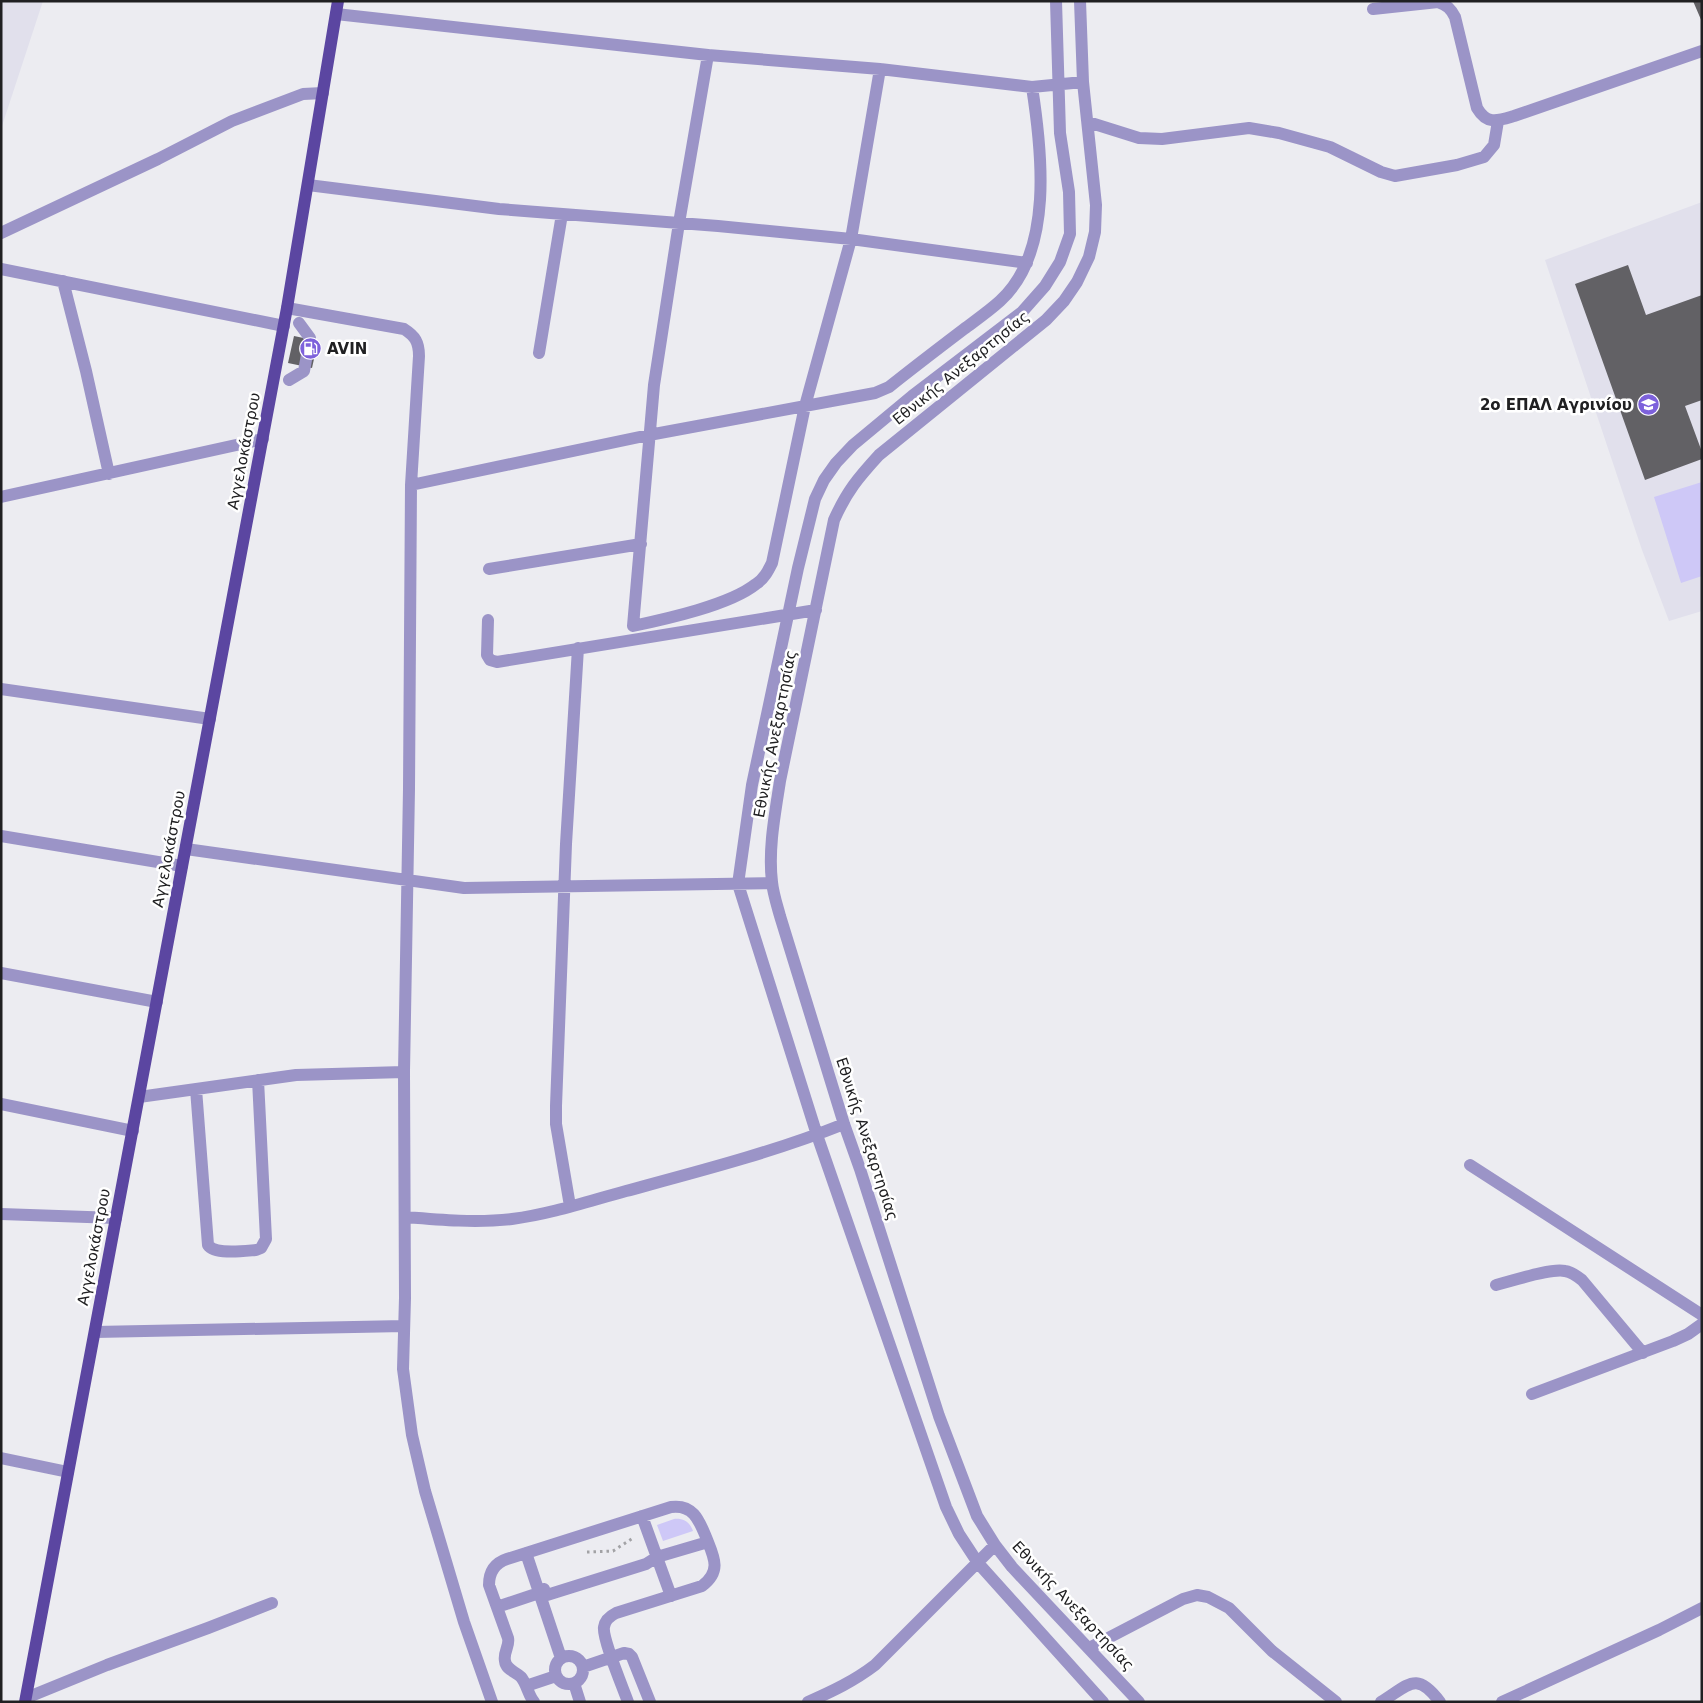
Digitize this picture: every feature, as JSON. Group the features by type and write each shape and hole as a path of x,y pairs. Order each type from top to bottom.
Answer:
{"main road":[{"name":"Αγγελοκάστρου","path":"25,1700 284,326 337,7"}],"street":[{"name":"Εθνικής Ανεξαρτησίας","path":"1056,1 1060,133 1069,192 1070,234 1060,262 1045,286 1022,312 912,396 853,445 836,463 824,480 815,499 788,615 752,785 738,884 817,1135 946,1507 978,1563 1103,1702"},
{"name":"Εθνικής Ανεξαρτησίας","path":"1080,1 1083,82 1096,205 1095,232 1089,257 1077,282 1064,301 1046,320 879,455 858,478 844,498 834,520 780,781 771,859 772,883 780,916 844,1124 939,1416 977,1516 995,1546 1012,1567 1139,1702"},
{"path":"1373,9 1438,2 1446,5 1455,17 1477,108 1488,120 1498,121 1702,51"},
{"path":"337,7 708,55 880,69 1032,87 1083,82"},
{"path":"708,55 654,385 633,626 666,619 734,597 757,584 766,575 772,563 805,406 851,239 880,69"},
{"path":"411,485 649,435 875,393 889,387 1001,300 1017,281 1027,263 1036,233 1042,179 1039,128 1032,87"},
{"path":"1,233 149,163 232,121 303,94 323,93"},
{"path":"1088,122 1139,138 1162,139 1249,128 1278,133 1330,147 1381,172 1394,176 1457,165 1484,157 1494,145 1498,121"},
{"path":"308,185 447,204 851,239 1027,263"},
{"path":"539,353 562,214"},
{"path":"1,269 284,326"},
{"path":"63,281 86,371 109,474"},
{"path":"287,308 404,329 416,338 419,356 411,485 408,880 404,1072 406,1217 404,1380 417,1460 460,1610 492,1702"},
{"path":"290,380 304,371 310,338 299,323"},
{"path":"1,497 263,439"},
{"path":"490,569 641,544"},
{"path":"488,620 487,655 493,662 510,661 578,648 816,610"},
{"path":"570,1206 556,1124 556,1106 561,939 578,648"},
{"path":"1,689 210,719"},
{"path":"2,839 182,866"},
{"path":"186,849 464,888 772,883"},
{"path":"1,973 157,1002"},
{"path":"139,1097 296,1075 404,1072"},
{"path":"196,1089 208,1245 210,1248 219,1251 256,1250 261,1248 266,1239 258,1080"},
{"path":"1,1104 133,1131"},
{"path":"406,1217 445,1220 510,1220 535,1216 722,1166 817,1135 844,1124"},
{"path":"1470,1165 1702,1315"},
{"path":"2,1218 116,1218"},
{"path":"1496,1285 1551,1272 1564,1270 1573,1273 1582,1280 1643,1353"},
{"path":"1532,1394 1673,1341 1688,1334 1702,1324"},
{"path":"94,1332 404,1326"},
{"path":"1,1458 68,1472"},
{"path":"534,1702 521,1677 506,1664 504,1656 509,1642 489,1585 491,1571 501,1561 671,1507 685,1508 696,1516 708,1542 715,1562 712,1576 702,1586 616,1613 605,1622 604,1632 623,1700"},
{"path":"642,1516 671,1596"},
{"path":"543,1594 545,1588 643,1558 657,1557 708,1542"},
{"path":"808,1702 843,1687 875,1665 995,1546"},
{"path":"526,1553 543,1594 565,1657"},
{"path":"497,1607 543,1594"},
{"path":"1089,1648 1183,1599 1197,1595 1208,1597 1229,1608 1272,1651 1336,1702"},
{"path":"25,1700 107,1664 272,1603"},
{"path":"1502,1702 1659,1630 1702,1608"},
{"path":"583,1667 628,1654 632,1657 650,1702"},
{"path":"565,1657 579,1660 583,1667 581,1677 574,1683 566,1684 558,1680 556,1676 556,1664 565,1657"},
{"path":"526,1686 556,1676"},
{"path":"574,1683 580,1702"},
{"path":"1381,1702 1412,1683 1423,1684 1429,1688 1440,1702"}],"path":[{"path":"581,1554 593,1551 613,1552 634,1538 648,1534"}],"shaded area":[{"path":"1,1 43,1 1,129"},
{"name":"2ο ΕΠΑΛ Αγρινίου","path":"1702,202 1702,611 1669,621 1642,550 1545,260"},
{"path":"1702,482 1702,576 1681,583 1654,497"},
{"path":"674,1519 686,1521 693,1531 663,1541 657,1525"}],"building":[{"path":"1693,1 1702,1 1702,22"},
{"path":"1628,265 1646,315 1702,295 1702,400 1685,406 1702,452 1702,459 1645,480 1575,284"},
{"path":"294,336 318,341 312,368 288,363"}],"place":[{"name":"AVIN","path":"311,349"},
{"name":"2ο ΕΠΑΛ Αγρινίου","path":"1648,405"}]}
